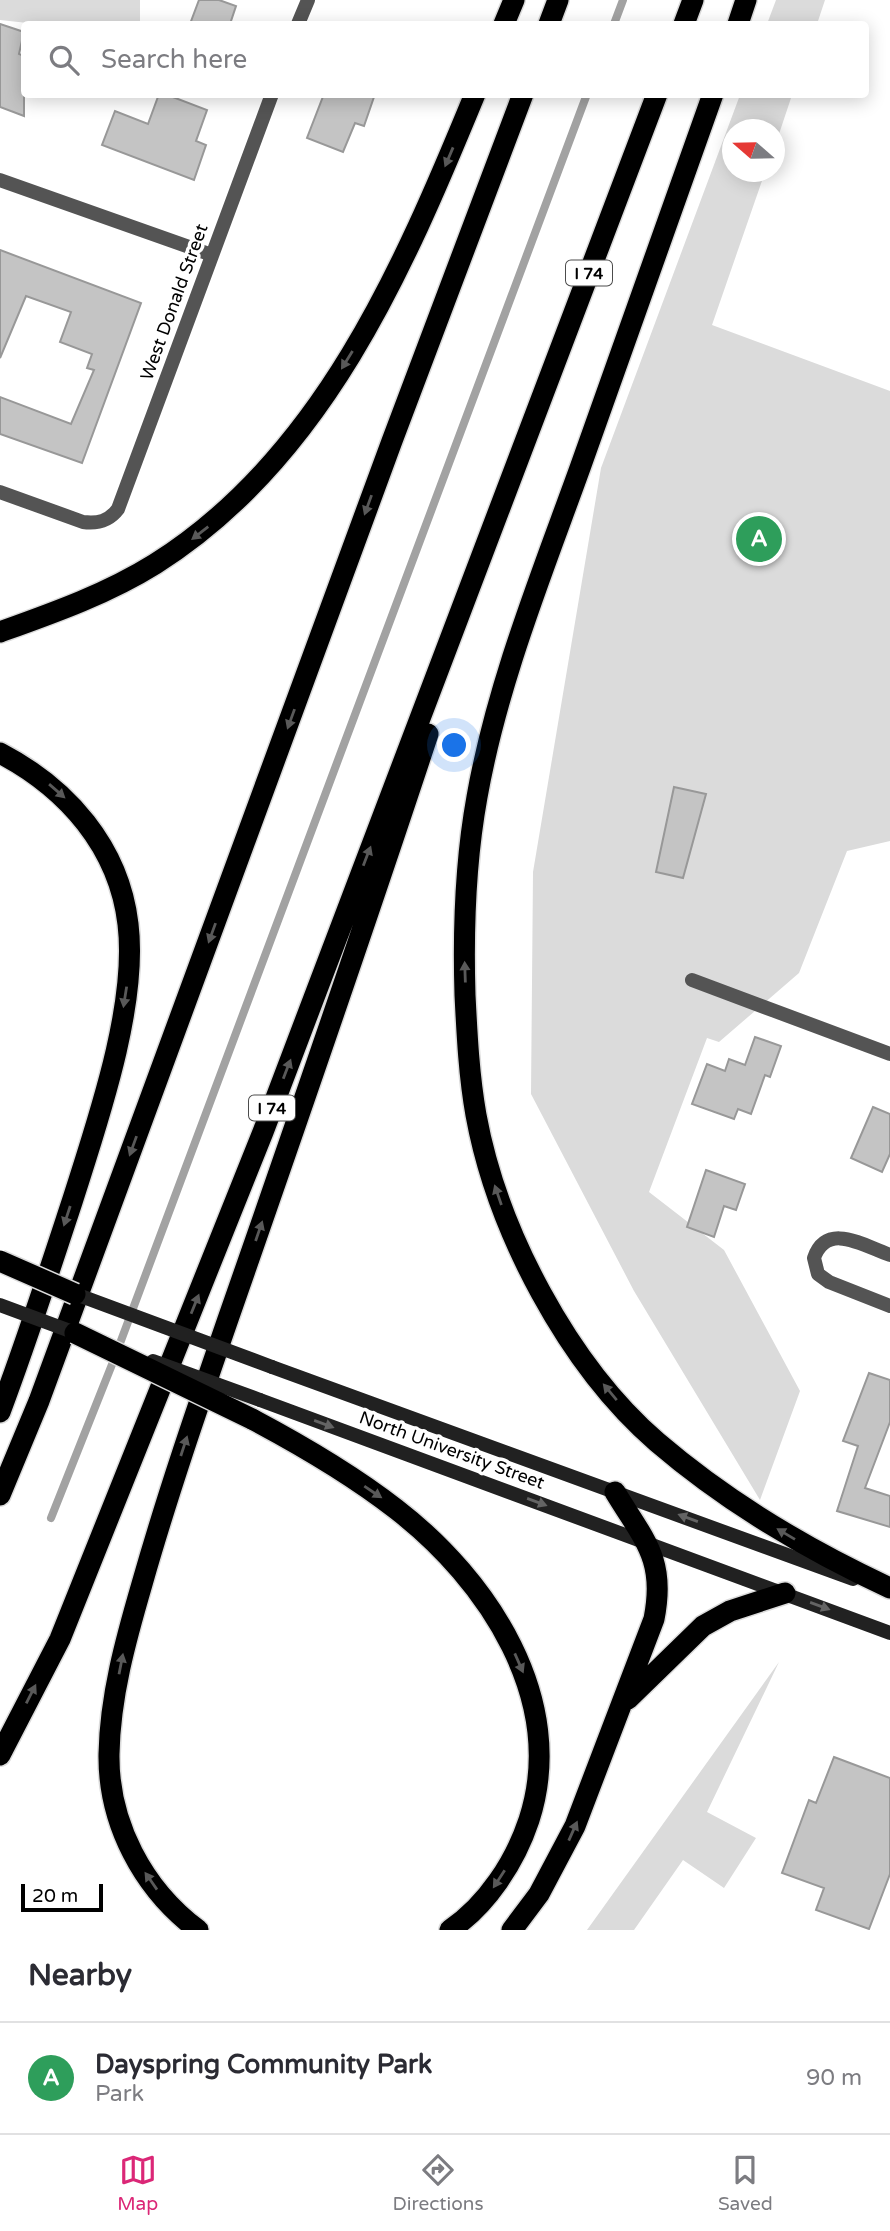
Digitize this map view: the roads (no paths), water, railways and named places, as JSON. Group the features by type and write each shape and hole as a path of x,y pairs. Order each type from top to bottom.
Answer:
{"highway":[{"path":"505,21 514,0"},
{"path":"550,21 558,0"},
{"path":"685,21 693,0"},
{"path":"739,21 746,0"},
{"path":"0,632 95,596 153,566 216,520 261,476 307,420 365,331 418,229 473,98"},
{"path":"0,1495 39,1401 392,441 521,98"},
{"name":"I 74","path":"0,1755 60,1639 263,1132 655,98"},
{"path":"712,98 539,581 487,746 476,801 466,880 464,966 469,1060 481,1138 512,1233 550,1308 575,1348 601,1381 626,1412 656,1441 720,1492 806,1546 890,1590"},
{"path":"198,1930 174,1910 154,1885 127,1843 116,1812 109,1754 123,1653 188,1434 345,983 521,451"},
{"path":"0,754 23,766 58,791 92,830 109,861 120,892 128,925 129,948 122,1021 94,1134 0,1412"},
{"path":"0,1264 75,1294"},
{"path":"75,1333 256,1410 301,1446 376,1494 414,1525 458,1568 495,1617 527,1679 536,1714 540,1761 538,1785 514,1854 494,1886 473,1911 450,1930"},
{"path":"512,1930 528,1910 565,1848 650,1633 658,1595 654,1560 615,1492"},
{"path":"624,1702 704,1626 730,1611 785,1593"}],"main road":[{"name":"North University Street","path":"75,1294 890,1590"},
{"path":"0,1306 75,1333"},
{"name":"North University Street","path":"256,1410 646,1542 890,1633"}],"street":[{"path":"299,21 307,0"},
{"name":"West Donald Street","path":"0,492 83,522 107,520 113,516 122,500 270,98"},
{"path":"0,180 212,254"},
{"path":"692,980 890,1054"},
{"path":"890,1255 837,1237 823,1241 814,1258 818,1274 829,1282 890,1306"}],"waterway":[{"path":"615,21 623,0"},
{"path":"51,1518 113,1362 586,98"}],"place":[{"name":"Dayspring Community Park","path":"759,539"}]}
